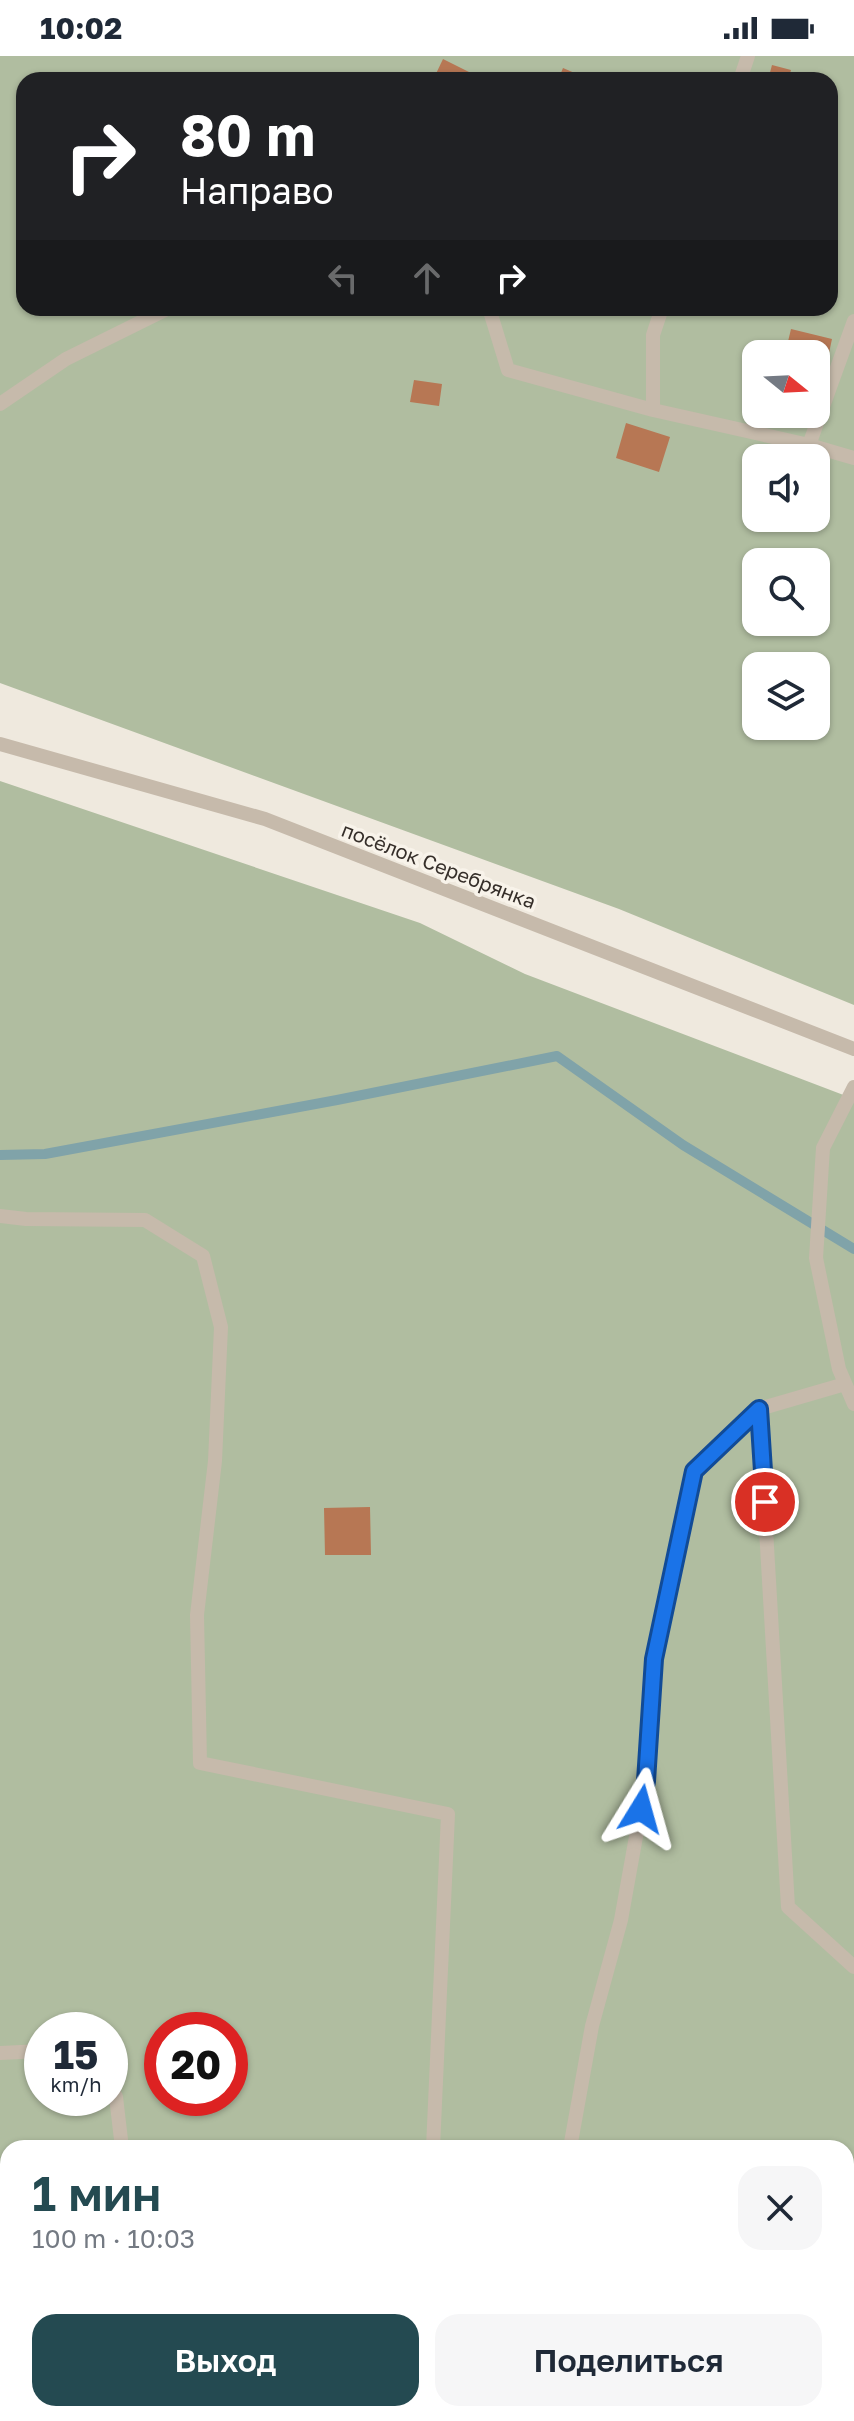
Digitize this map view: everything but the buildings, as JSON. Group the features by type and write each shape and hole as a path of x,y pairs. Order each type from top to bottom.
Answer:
{"lane":[{"path":"0,404 66,359 153,316"},
{"path":"491,316 508,370 653,410 805,444"},
{"path":"653,410 653,335 659,316"},
{"path":"809,444 854,321"},
{"path":"830,451 854,458"},
{"name":"посёлок Серебрянка","path":"0,744 265,819 854,1049"},
{"path":"854,1087 823,1148 816,1258 839,1369 854,1404"},
{"path":"0,1216 145,1220 203,1256 221,1327 215,1461 197,1615 200,1763 448,1814 433,2140"},
{"path":"571,2140 592,2026 621,1920 646,1781 654,1659 694,1471 759,1409 845,1384"},
{"path":"759,1409 788,1907 854,1967"},
{"path":"0,2053 24,2052"},
{"path":"118,2116 121,2140"}],"green space":[{"path":"0,56 854,56 854,1005 619,909 0,683"},
{"path":"0,781 420,923 525,974 854,1099 854,2140 0,2140"}],"waterway":[{"path":"0,1155 45,1154 557,1056 683,1145 854,1249"}],"route":[{"path":"641,1809 646,1781 654,1659 694,1471 759,1409 765,1502"}]}
